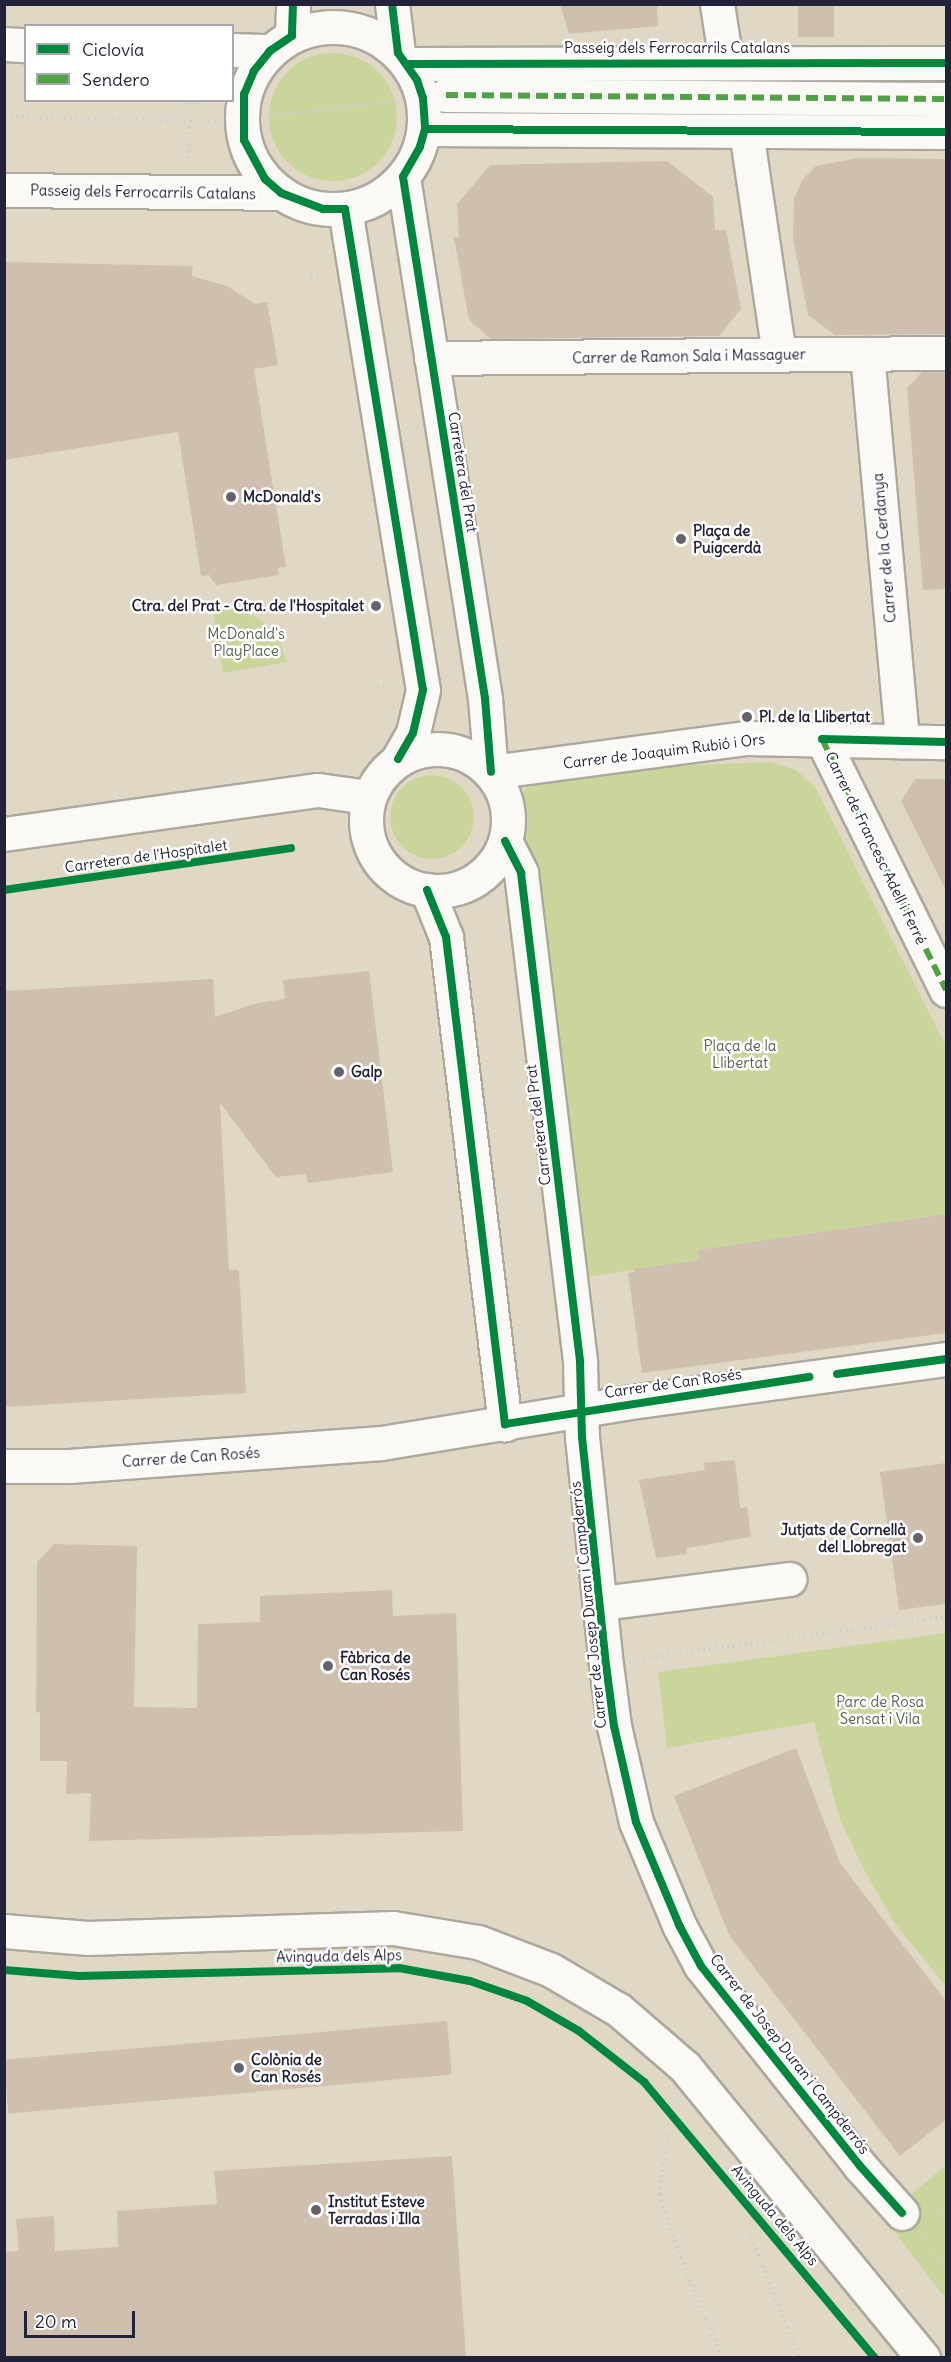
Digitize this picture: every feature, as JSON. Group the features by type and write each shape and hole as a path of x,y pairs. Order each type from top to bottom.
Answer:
{"street":[{"path":"285,30 254,71 244,94 241,119 252,161 281,193 323,209 345,209 386,192 403,177 413,163 424,129 423,98 403,58 392,4"},
{"path":"717,4 726,62"},
{"path":"234,49 285,30 348,27 375,36 403,58"},
{"path":"4,45 24,45"},
{"name":"Passeig dels Ferrocarrils Catalans","path":"403,58 946,63"},
{"path":"446,95 946,99"},
{"path":"424,129 946,132"},
{"path":"746,131 779,355"},
{"name":"Carretera del Prat","path":"403,177 485,698 491,772"},
{"name":"Passeig dels Ferrocarrils Catalans","path":"4,190 281,193"},
{"path":"345,209 423,690 413,733 398,759"},
{"name":"Carrer de Ramon Sala i Massaguer","path":"431,358 946,353"},
{"name":"Carrer de la Cerdanya","path":"867,354 902,741"},
{"name":"Carrer de Joaquim Rubió i Ors","path":"491,772 747,738 946,742"},
{"name":"Carrer de Francesc Adell i Ferré","path":"822,739 946,990"},
{"path":"450,749 469,755 491,772 505,802 505,841 497,861 470,885 427,890 405,885 387,871 373,854 365,828 367,797 385,769 398,759 417,752 450,749"},
{"path":"4,834 318,790 367,797"},
{"name":"Carretera del Prat","path":"505,841 521,873 580,1362 582,1410"},
{"path":"427,890 446,937 505,1424"},
{"name":"Carrer de Can Rosés","path":"4,1466 69,1466 381,1443 582,1410 946,1359"},
{"name":"Carrer de Josep Duran i Campderrós","path":"582,1410 602,1603 603,1641 622,1768 636,1822 679,1925 726,2001 902,2213"},
{"path":"602,1603 789,1579"},
{"name":"Avinguda dels Alps","path":"4,1931 88,1938 393,1928 478,1942 551,1970 619,2010 685,2067 923,2358"}],"path":[{"path":"270,116 396,101"},
{"path":"4,117 218,122"},
{"path":"644,1658 946,1617"},
{"path":"669,2134 659,2195 723,2358"},
{"path":"749,2232 799,2358"}],"green space":[{"path":"333,53 357,58 378,72 392,93 397,117 392,141 378,162 357,176 333,181 309,176 288,162 274,141 269,117 274,93 288,72 309,58"},
{"name":"McDonald's PlayPlace","path":"213,609 237,609 260,619 278,637 287,662 223,673"},
{"name":"Plaça de la Llibertat","path":"771,762 796,770 815,787 946,1046 946,1214 697,1250 699,1260 579,1278 520,796 531,783 692,765"},
{"path":"432,775 455,782 467,794 474,817 467,840 455,852 432,859 409,852 397,840 390,817 397,794 409,782"},
{"name":"Parc de Rosa Sensat i Vila","path":"946,1633 946,1986 895,1924 862,1866 839,1817 814,1722 667,1748 658,1672"},
{"path":"946,2165 946,2299 884,2218"}],"building":[{"path":"560,4 657,4 658,26 569,34"},
{"path":"798,4 834,4 834,37 798,37"},
{"path":"858,158 946,159 946,334 835,335 808,315 793,239 794,199 802,180 816,166"},
{"path":"667,161 713,197 715,230 726,230 741,309 719,336 491,339 469,320 454,237 459,237 457,204 490,165"},
{"path":"4,262 193,266 192,276 227,286 255,304 267,302 278,365 254,369 286,567 278,568 279,575 216,585 209,575 201,576 178,432 4,460"},
{"path":"922,372 946,372 946,589 923,590 907,388"},
{"path":"915,779 946,779 946,891 901,801"},
{"path":"369,971 393,1172 308,1183 306,1174 276,1177 220,1103 229,1270 239,1270 246,1393 4,1407 4,991 213,979 215,1017 257,1003 285,999 283,980"},
{"path":"946,1214 946,1333 642,1373 628,1273 634,1272 634,1269 699,1260 697,1250"},
{"path":"735,1460 740,1508 747,1507 751,1537 686,1548 687,1554 656,1558 639,1480 705,1470 703,1463"},
{"name":"Jutjats de Cornellà del Llobregat","path":"946,1463 946,1604 899,1610 880,1472"},
{"name":"Fàbrica de Can Rosés","path":"54,1544 137,1546 134,1707 197,1708 198,1624 260,1622 260,1596 392,1590 393,1616 456,1613 463,1831 89,1841 91,1793 66,1794 67,1761 40,1761 40,1712 36,1713 37,1562"},
{"path":"796,1748 840,1863 946,2001 946,2120 900,2156 729,1935 674,1796"},
{"name":"Colònia de Can Rosés","path":"447,2021 452,2075 8,2114 4,2060"},
{"path":"452,2156 466,2358 4,2358 4,2252 19,2251 16,2219 54,2216 55,2251 118,2247 117,2211 217,2204 214,2171"}],"marked path":[{"path":"446,95 946,99"},
{"path":"822,739 946,990"}],"cycle path":[{"path":"293,4 292,36 270,51 254,71 244,94 244,140 265,179 281,193 323,209 345,209 423,690 413,733 398,759"},
{"path":"392,4 398,53 417,80 423,98 425,129 420,147 403,177 485,698 491,772"},
{"path":"407,64 946,63"},
{"path":"425,129 946,132"},
{"path":"822,739 946,742"},
{"path":"505,841 521,873 580,1362 582,1437 605,1657 614,1726 636,1822 679,1925 701,1966 860,2166 902,2213"},
{"name":"Carretera de l'Hospitalet","path":"4,890 291,848"},
{"path":"427,890 446,937 505,1424 809,1377"},
{"path":"837,1374 946,1359"},
{"path":"4,1970 79,1976 399,1968 470,1981 527,2001 579,2031 644,2082 875,2358"}],"place":[{"name":"McDonald's","path":"231,497"},
{"name":"Plaça de Puigcerdà","path":"681,539"},
{"name":"Ctra. del Prat - Ctra. de l'Hospitalet","path":"376,606"},
{"name":"Pl. de la Llibertat","path":"747,717"},
{"name":"Galp","path":"339,1072"},
{"name":"Jutjats de Cornellà del Llobregat","path":"918,1538"},
{"name":"Fàbrica de Can Rosés","path":"328,1666"},
{"name":"Colònia de Can Rosés","path":"239,2068"},
{"name":"Institut Esteve Terradas i Illa","path":"316,2210"}]}
